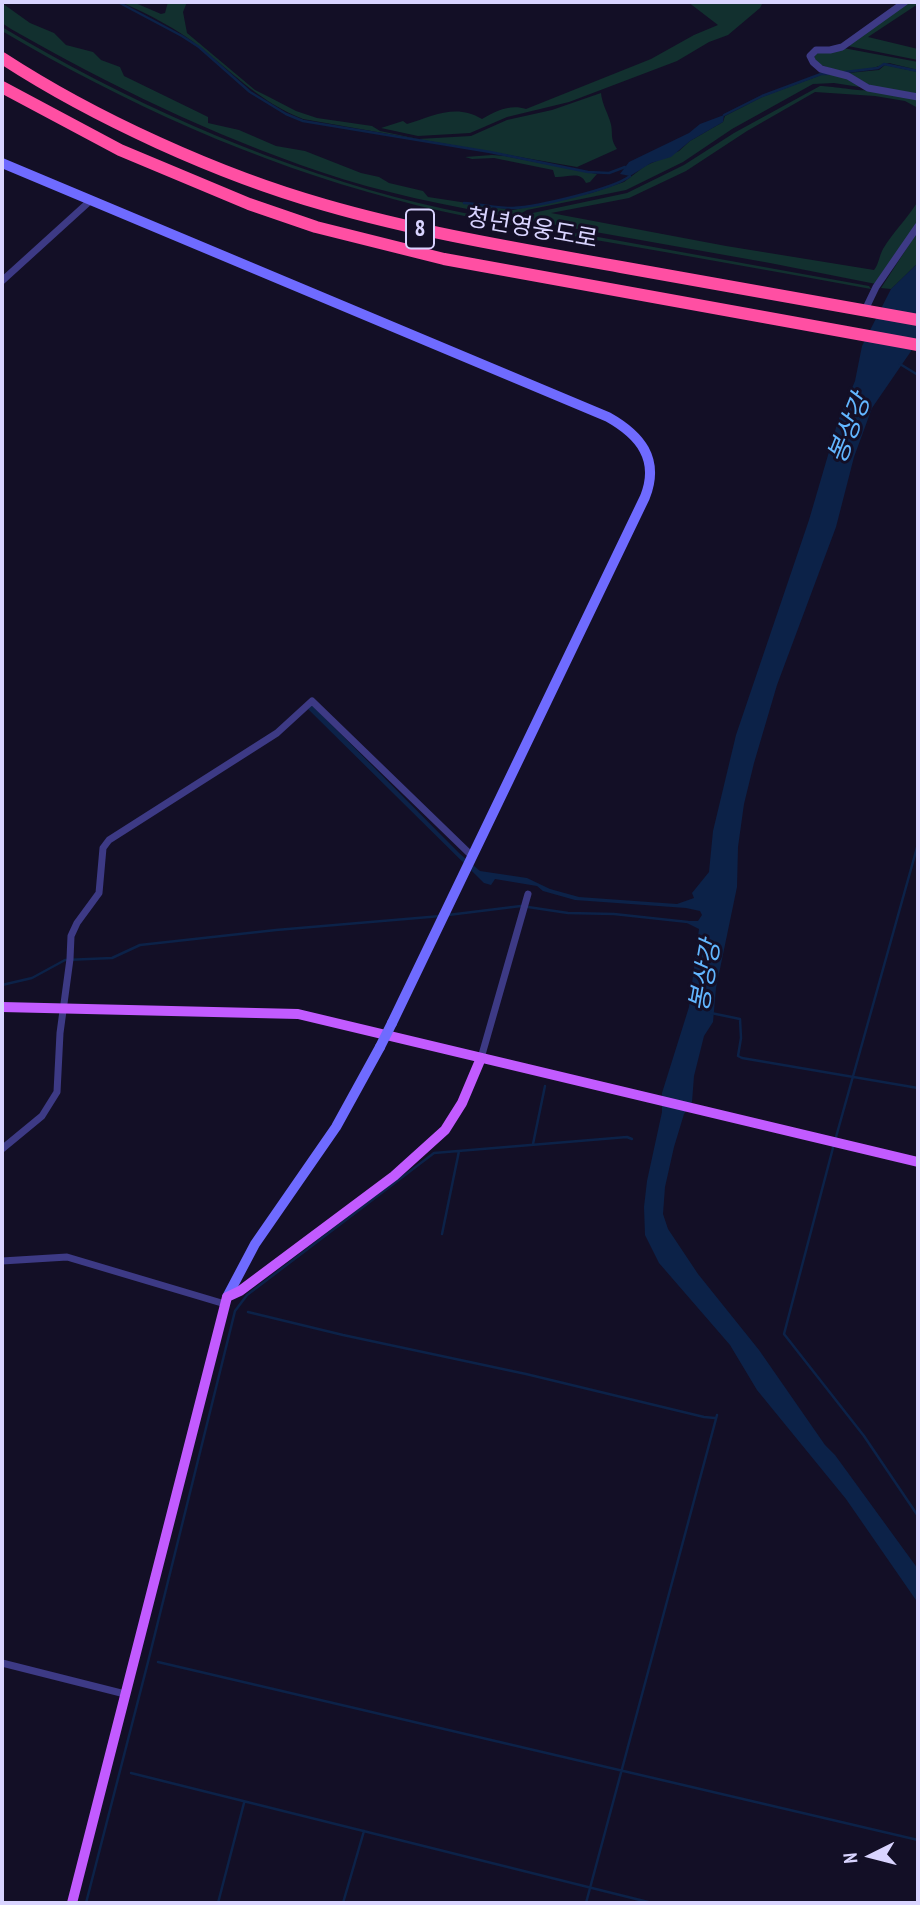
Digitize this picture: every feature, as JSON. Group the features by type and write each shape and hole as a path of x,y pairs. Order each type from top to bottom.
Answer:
{"highway":[{"name":"청년영웅도로","path":"2,58 70,98 130,128 244,177 323,204 449,235 918,320"},
{"name":"청년영웅도로","path":"2,86 132,156 248,204 316,227 444,259 918,345"}],"main road":[{"path":"2,163 608,417 626,429 646,451 651,475 645,497 380,1047 336,1128 255,1244 226,1300 72,1903"},
{"path":"2,1007 298,1014 918,1162"},
{"path":"226,1300 394,1176 444,1130 462,1103 473,1056"}],"street":[{"path":"905,2 842,47 816,50 810,56 821,69 848,76 868,88 918,97"},
{"path":"2,281 90,201"},
{"path":"865,310 876,287 918,226"},
{"path":"2,1149 42,1116 57,1092 60,1033 71,936 99,893 103,848 109,840 277,733 312,701 471,857"},
{"path":"473,1056 528,894"},
{"path":"2,1261 53,1257 83,1260 226,1300"},
{"path":"2,1663 125,1695"}],"green space":[{"path":"121,2 133,2 161,14 165,13 168,2 187,2 183,12 187,33 255,90 296,111 317,118 372,126 380,131 418,139 471,136 507,120 552,110 601,93 617,149 577,167 303,119 262,97 183,34"},
{"path":"688,2 763,2 760,8 728,35 709,42 677,61 569,102 507,117 470,133 418,136 381,128 454,111 482,119 509,108 526,109 651,59 718,25"},
{"path":"907,2 918,4 868,37 918,49 918,60 848,46"},
{"path":"2,3 30,23 54,33 66,45 93,52 101,60 120,67 124,76 208,117 208,123 239,130 276,146 305,151 389,183 423,191 428,197 513,210 591,193 624,182 645,166 679,151 690,141 723,122 725,116 762,97 821,75 848,78 866,88 834,83 813,84 732,129 683,162 626,190 527,210 513,218 367,186 280,158 201,126 124,90 11,29 2,23"},
{"path":"2,27 96,79 192,125 292,165 343,182 467,214 869,286 871,289 467,216 341,184 241,149 144,106 49,58 2,31"},
{"path":"843,48 918,62 918,70 889,63 863,71 841,72 818,64 814,57 817,53"},
{"path":"885,65 918,72 918,94 871,86 848,73 879,70"},
{"path":"820,86 870,90 918,98 918,108 905,101 875,96 815,92 747,131 686,171 629,198 551,213 874,270 887,243 918,201 918,224 876,284 522,219 523,215 627,193 684,165 734,133"},
{"path":"492,155 597,174 586,183 577,176 555,177 553,170 494,158 465,157"},
{"path":"918,231 918,263 891,289 881,288"}],"water":[{"path":"724,115 723,122 690,141 671,157 651,163 630,176 620,174 629,162 689,133 700,124"},
{"name":"봉상강","path":"918,263 918,341 872,408 854,457 836,527 777,685 754,763 744,804 738,847 737,887 716,988 713,1022 704,1036 694,1076 692,1102 684,1114 674,1147 665,1187 663,1214 668,1229 698,1274 759,1350 825,1445 918,1569 918,1603 846,1499 757,1390 730,1345 659,1263 645,1235 647,1181 662,1112 662,1093 689,1007 699,929 683,921 698,921 702,915 700,911 575,900 543,891 537,886 495,879 491,885 484,883 308,709 312,705 480,871 527,878 550,889 579,897 677,904 694,898 692,893 709,872 713,831 736,735 809,520 838,421 855,381 862,346 891,289"}],"waterway":[{"path":"118,2 182,36 199,47 250,92 303,121 490,152 588,172 609,173 625,167"},
{"path":"845,72 878,68 884,64 918,71"},
{"path":"724,115 762,96 821,74 828,74"},
{"path":"464,203 507,208 524,207 592,192 630,176"},
{"path":"900,364 918,375"},
{"path":"836,1137 918,844"},
{"path":"448,915 521,906"},
{"path":"528,907 568,913 614,914 688,922"},
{"path":"2,985 32,978 65,960 112,958 140,945 441,916"},
{"name":"봉상강","path":"711,1013 740,1019 738,1056 742,1058 918,1088"},
{"path":"533,1144 545,1086"},
{"path":"86,1903 235,1311 247,1295 434,1153 627,1137 632,1139"},
{"path":"834,1144 784,1334 864,1436 918,1516"},
{"path":"442,1234 459,1151"},
{"path":"248,1312 715,1418"},
{"path":"586,1903 717,1415"},
{"path":"158,1662 918,1840"},
{"path":"131,1773 652,1903"},
{"path":"218,1903 244,1803"},
{"path":"343,1903 364,1831"}]}
